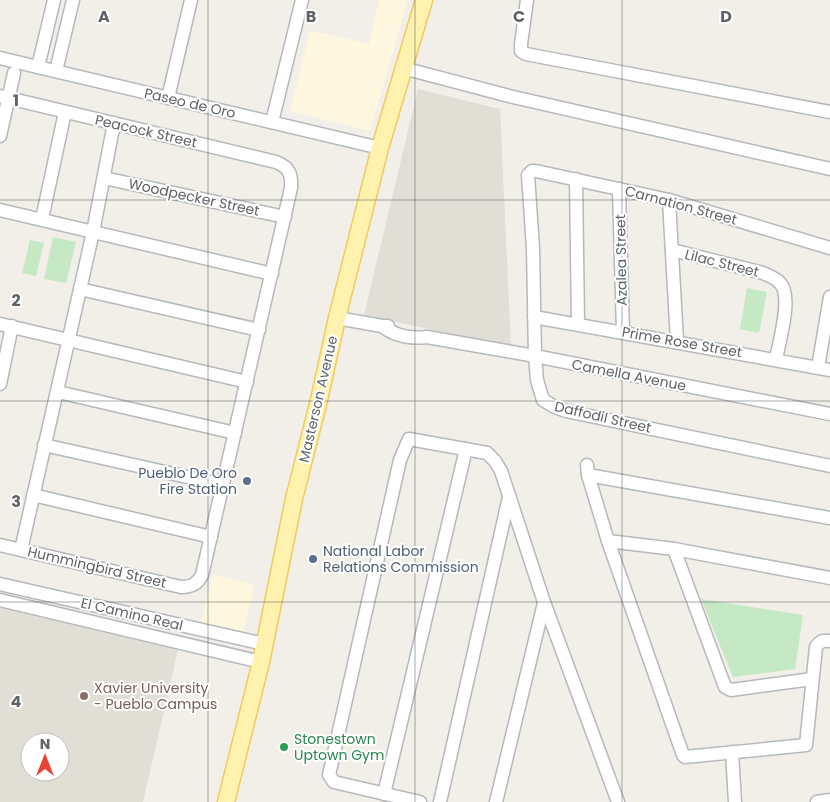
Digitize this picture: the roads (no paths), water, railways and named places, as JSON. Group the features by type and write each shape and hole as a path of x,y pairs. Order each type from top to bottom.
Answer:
{"main road":[{"name":"Masterson Avenue","path":"226,802 261,662 294,499 320,400 337,318 380,148 424,0"}],"street":[{"path":"38,67 54,0"},
{"path":"56,71 73,0"},
{"path":"168,98 191,0"},
{"path":"272,122 302,0"},
{"path":"527,0 520,44 521,51 526,54 830,112"},
{"name":"Paseo de Oro","path":"0,58 380,148"},
{"path":"403,68 509,96 830,169"},
{"path":"0,136 4,97 14,72"},
{"name":"Peacock Street","path":"4,97 284,165 292,179 292,188 285,217"},
{"path":"42,219 65,112"},
{"path":"21,550 93,232 114,123"},
{"name":"Carnation Street","path":"530,173 536,171 669,200 830,248"},
{"name":"Daffodil Street","path":"530,173 528,178 533,248 535,356 540,394 543,400 566,411 830,466"},
{"name":"Woodpecker Street","path":"104,178 285,217"},
{"path":"576,180 578,324"},
{"name":"Azalea Street","path":"619,189 623,332"},
{"path":"669,200 677,341"},
{"path":"0,210 272,274"},
{"path":"33,496 211,537 285,217"},
{"name":"Lilac Street","path":"672,250 763,273 781,283 785,291 785,308 776,359"},
{"path":"80,289 259,330"},
{"path":"824,368 830,297"},
{"name":"Prime Rose Street","path":"534,317 824,368"},
{"name":"Camella Avenue","path":"337,318 382,326 392,334 414,338 427,337 535,356 830,414"},
{"path":"0,384 6,325 247,382"},
{"path":"58,392 235,433"},
{"path":"412,801 334,782 329,775 400,460 409,439 487,453 495,461 509,496 544,602 618,802"},
{"path":"44,445 223,486"},
{"path":"384,794 466,449"},
{"path":"830,518 587,470 608,541 683,755 689,758 806,745 816,647 823,640 830,641"},
{"path":"440,802 509,496"},
{"name":"Hummingbird Street","path":"0,545 181,587 189,587 195,585 202,575 211,537"},
{"path":"608,541 674,548 830,578"},
{"path":"674,548 725,687 730,690 812,679"},
{"name":"El Camino Real","path":"0,584 264,644"},
{"name":"El Camino Real","path":"0,600 261,662"},
{"path":"496,802 544,602"},
{"path":"732,752 735,802"},
{"path":"817,802 830,800"}],"place":[{"name":"Pueblo De Oro Fire Station","path":"247,481"},
{"name":"National Labor Relations Commission","path":"313,559"},
{"name":"Xavier University - Pueblo Campus","path":"84,696"},
{"name":"Stonestown Uptown Gym","path":"284,747"}]}
